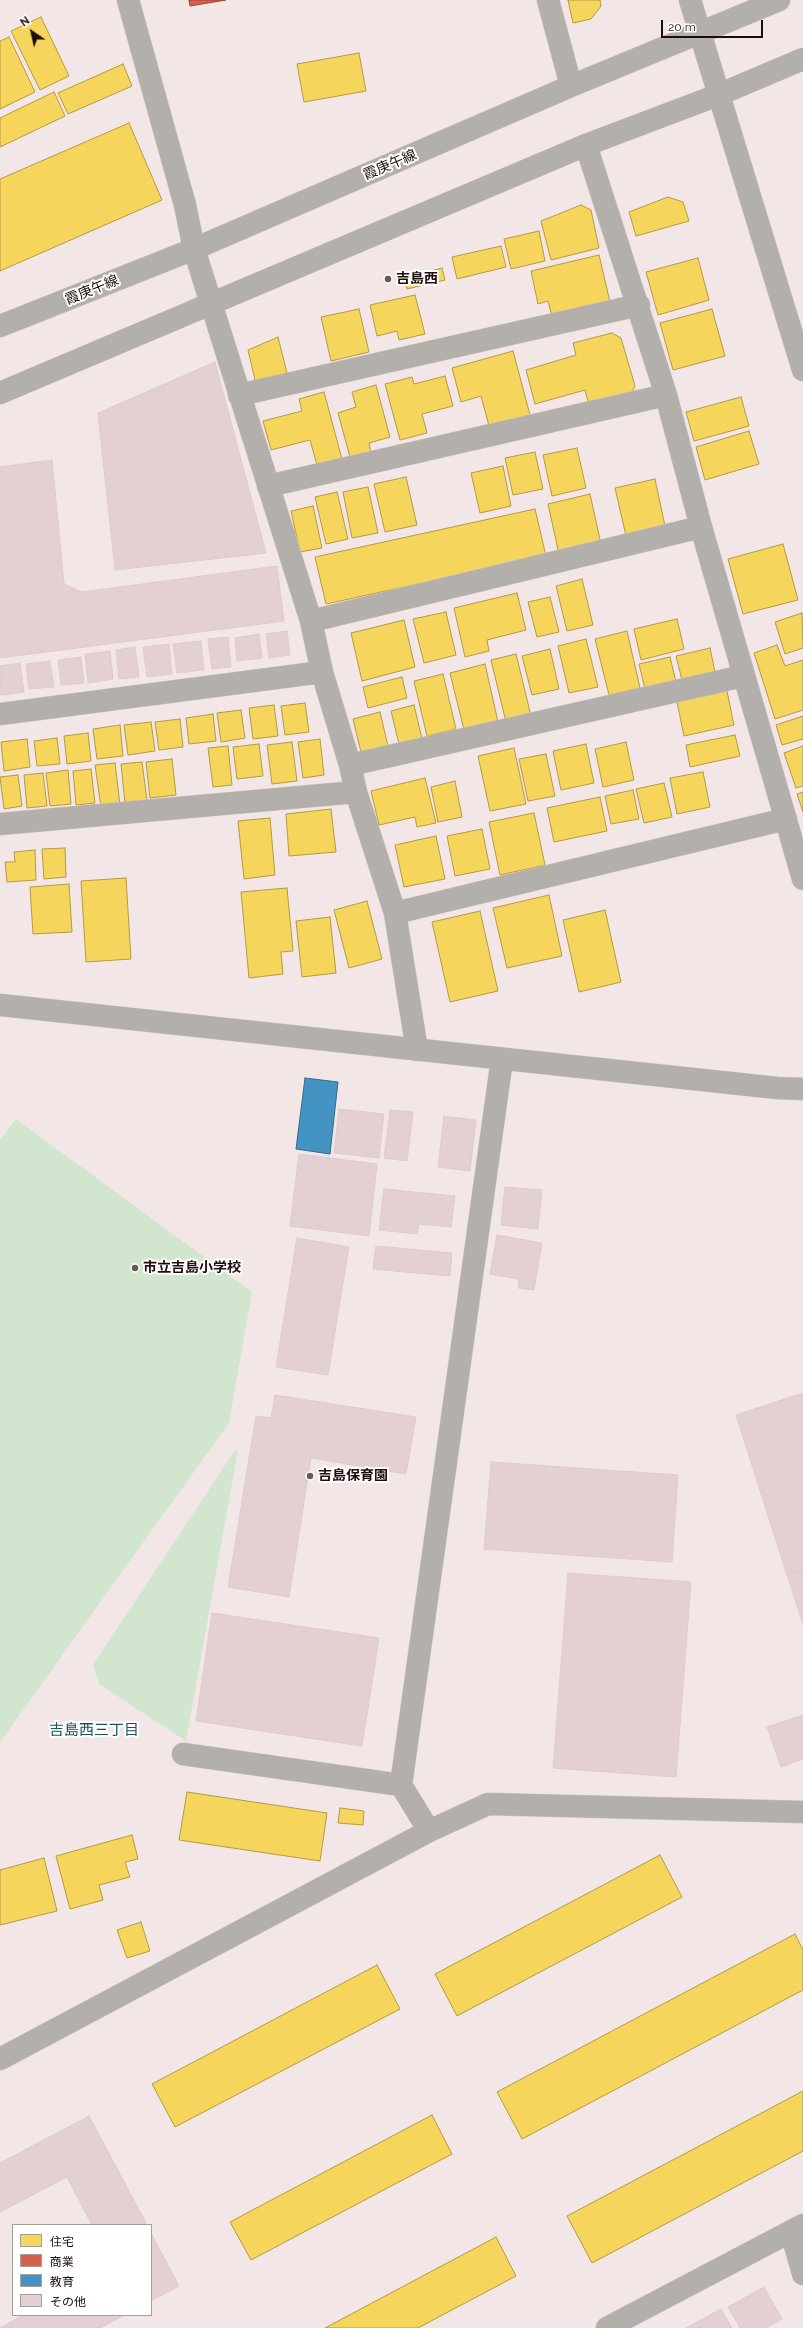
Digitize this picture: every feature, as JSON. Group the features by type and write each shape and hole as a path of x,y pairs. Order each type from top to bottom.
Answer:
{"street":[{"path":"128,0 186,205 194,249 311,621 322,672 350,765 356,792 395,914 417,1050"},
{"path":"548,0 571,86"},
{"path":"690,0 803,370"},
{"name":"霞庚午線","path":"0,326 194,249 571,86 779,0"},
{"path":"0,393 211,302 586,145 718,95 803,59"},
{"path":"586,145 639,305 666,395 743,676 803,879"},
{"path":"239,395 639,305"},
{"path":"268,486 666,395"},
{"path":"311,621 701,527"},
{"path":"0,714 322,672"},
{"path":"350,765 743,676"},
{"path":"0,824 356,792"},
{"path":"395,914 786,819"},
{"path":"0,1005 777,1088 803,1089"},
{"path":"429,1831 401,1785 502,1059"},
{"path":"183,1754 401,1785"},
{"path":"0,2059 429,1831 488,1804 803,1812"},
{"path":"607,2328 797,2228 803,2274"}],"green space":[{"path":"16,1119 252,1292 229,1423 0,1742 0,1140"},
{"path":"235,1450 238,1450 186,1741 99,1684 93,1665"}],"building: 住宅":[{"path":"568,0 600,0 601,6 591,19 573,23"},
{"path":"41,17 69,76 40,90 11,31"},
{"path":"9,37 35,92 0,109 0,41"},
{"path":"359,53 366,91 304,102 297,64"},
{"path":"123,64 132,86 68,114 58,93"},
{"path":"54,92 65,116 0,147 0,118"},
{"path":"129,123 162,200 0,271 0,179"},
{"path":"668,197 683,202 689,221 636,236 629,212"},
{"path":"581,205 591,210 599,248 551,260 541,221"},
{"path":"539,231 545,261 511,269 504,239"},
{"path":"501,246 506,267 457,279 452,257"},
{"path":"599,255 610,302 552,316 548,301 538,304 531,271"},
{"path":"698,258 709,300 658,315 646,272"},
{"path":"442,268 445,280 407,289 404,278"},
{"path":"415,295 425,334 399,340 397,331 377,336 370,305"},
{"path":"359,309 369,352 331,361 321,317"},
{"path":"712,309 725,356 673,370 660,323"},
{"path":"612,333 621,338 635,386 631,394 589,405 585,390 535,404 526,370 576,355 573,343"},
{"path":"278,337 288,377 256,384 248,350"},
{"path":"513,351 530,415 489,426 481,396 461,402 452,368"},
{"path":"445,376 453,406 422,414 427,433 400,440 385,384 412,377 414,384"},
{"path":"376,385 390,437 369,443 371,452 350,457 338,413 356,407 352,392"},
{"path":"324,392 342,459 317,465 310,440 271,450 263,421 302,411 299,399"},
{"path":"741,397 749,426 694,441 686,412"},
{"path":"749,431 759,464 705,480 696,447"},
{"path":"577,448 586,488 552,496 543,455"},
{"path":"535,452 543,489 513,495 505,458"},
{"path":"503,466 511,506 480,513 471,473"},
{"path":"406,477 417,525 385,532 374,484"},
{"path":"655,479 665,526 626,536 615,488"},
{"path":"368,487 378,533 352,538 343,492"},
{"path":"337,492 348,539 326,544 315,497"},
{"path":"590,494 601,544 559,554 548,504"},
{"path":"313,506 322,548 300,552 291,511"},
{"path":"535,509 546,556 326,604 315,557"},
{"path":"783,544 798,600 743,614 728,559"},
{"path":"582,579 593,625 567,631 556,586"},
{"path":"517,593 526,630 487,640 489,651 465,657 454,608"},
{"path":"550,597 559,632 537,637 528,602"},
{"path":"446,612 456,655 424,663 413,619"},
{"path":"802,613 803,648 785,654 775,622"},
{"path":"677,619 684,649 641,660 634,629"},
{"path":"404,620 415,667 362,681 351,633"},
{"path":"627,631 640,688 609,695 595,639"},
{"path":"586,639 598,687 569,693 558,646"},
{"path":"777,645 785,666 803,660 803,710 775,719 754,653"},
{"path":"710,648 715,672 682,680 676,656"},
{"path":"550,649 559,689 532,695 522,656"},
{"path":"516,654 531,716 506,722 491,660"},
{"path":"670,657 676,682 645,689 639,664"},
{"path":"485,664 498,722 464,730 450,673"},
{"path":"443,674 456,729 427,736 414,681"},
{"path":"402,677 407,698 368,708 363,687"},
{"path":"727,691 734,725 684,736 677,702"},
{"path":"305,703 309,732 285,735 281,706"},
{"path":"274,705 278,736 253,739 249,708"},
{"path":"414,705 422,739 399,744 391,711"},
{"path":"241,710 245,738 221,742 217,713"},
{"path":"380,712 388,746 361,752 353,719"},
{"path":"213,714 216,741 189,744 186,718"},
{"path":"803,716 803,739 782,745 776,725"},
{"path":"180,719 183,747 159,750 155,722"},
{"path":"151,722 155,751 128,755 124,725"},
{"path":"120,725 123,756 97,759 93,729"},
{"path":"88,733 91,761 67,764 64,736"},
{"path":"735,735 740,756 690,767 686,745"},
{"path":"57,738 60,764 37,766 34,741"},
{"path":"27,739 30,767 4,771 1,742"},
{"path":"320,739 324,775 303,778 298,742"},
{"path":"292,742 297,781 272,784 267,745"},
{"path":"626,742 634,780 603,787 595,749"},
{"path":"259,744 263,776 237,779 233,747"},
{"path":"586,744 594,783 561,790 553,751"},
{"path":"228,746 232,785 213,787 208,748"},
{"path":"803,746 803,786 796,788 784,753"},
{"path":"514,748 526,804 490,811 478,756"},
{"path":"546,754 555,796 528,801 519,759"},
{"path":"172,759 176,795 150,798 146,762"},
{"path":"142,762 147,800 125,803 121,764"},
{"path":"115,763 120,805 101,807 95,765"},
{"path":"91,769 95,803 76,805 73,771"},
{"path":"68,770 71,804 50,806 46,773"},
{"path":"703,772 710,807 677,814 670,778"},
{"path":"43,773 47,806 27,808 24,775"},
{"path":"18,775 22,806 4,809 0,777"},
{"path":"425,778 436,823 417,827 415,817 379,825 371,791"},
{"path":"455,781 462,817 438,822 431,787"},
{"path":"664,783 672,817 644,823 636,789"},
{"path":"633,790 639,819 611,824 605,796"},
{"path":"803,792 803,812 797,794"},
{"path":"600,797 607,831 554,842 547,808"},
{"path":"331,809 336,852 289,856 286,814"},
{"path":"534,813 545,865 500,875 489,822"},
{"path":"270,818 275,875 244,879 238,821"},
{"path":"482,829 490,869 455,876 447,836"},
{"path":"436,836 445,879 404,887 395,845"},
{"path":"65,848 66,877 44,879 42,849"},
{"path":"35,850 36,880 7,882 5,862 15,862 14,852"},
{"path":"126,878 131,959 86,962 81,881"},
{"path":"69,884 72,932 33,934 30,887"},
{"path":"287,888 293,951 281,952 283,974 249,978 241,892"},
{"path":"549,895 562,956 507,968 493,908"},
{"path":"367,901 382,959 349,968 334,910"},
{"path":"605,910 621,982 579,992 563,920"},
{"path":"480,911 498,991 450,1002 432,922"},
{"path":"330,917 336,973 302,977 296,921"},
{"path":"187,1792 327,1813 320,1861 179,1840"},
{"path":"340,1808 364,1811 363,1825 338,1823"},
{"path":"132,1835 138,1859 125,1862 130,1877 99,1885 103,1900 70,1909 56,1856"},
{"path":"660,1855 682,1897 457,2016 435,1974"},
{"path":"44,1858 57,1911 0,1925 0,1870"},
{"path":"141,1922 150,1951 127,1958 117,1930"},
{"path":"795,1934 803,1950 803,1990 522,2139 497,2092"},
{"path":"377,1965 400,2009 175,2127 152,2084"},
{"path":"803,2091 803,2151 592,2263 567,2216"},
{"path":"432,2115 452,2154 251,2260 230,2222"},
{"path":"496,2237 516,2276 418,2328 325,2328"}],"building: 商業":[{"path":"189,0 226,0 190,6"}],"building: 教育":[{"path":"305,1078 338,1082 330,1154 296,1149"}],"building: その他":[{"path":"215,362 266,553 115,570 98,413"},
{"path":"52,460 64,584 82,592 277,566 284,621 0,658 0,467"},
{"path":"287,631 290,655 269,658 266,634"},
{"path":"259,634 262,658 237,661 235,638"},
{"path":"228,637 231,667 212,669 208,639"},
{"path":"201,641 204,670 177,673 173,644"},
{"path":"169,644 172,674 147,677 143,647"},
{"path":"135,647 139,677 119,679 116,650"},
{"path":"110,651 113,679 88,683 85,654"},
{"path":"81,657 84,683 61,685 58,660"},
{"path":"50,661 54,687 29,689 26,664"},
{"path":"20,663 24,692 1,695 0,666"},
{"path":"339,1109 384,1114 379,1158 334,1153"},
{"path":"390,1110 413,1112 407,1161 384,1158"},
{"path":"444,1116 476,1120 470,1171 438,1167"},
{"path":"299,1154 377,1164 369,1236 290,1226"},
{"path":"505,1187 542,1190 538,1229 501,1225"},
{"path":"384,1189 455,1196 451,1227 419,1224 417,1234 379,1230"},
{"path":"497,1235 542,1243 534,1290 518,1288 519,1279 490,1274"},
{"path":"297,1238 349,1247 328,1375 276,1367"},
{"path":"376,1246 452,1253 450,1276 373,1269"},
{"path":"803,1393 803,1570 787,1575 736,1415"},
{"path":"275,1395 416,1417 406,1474 311,1458 289,1597 228,1587 256,1416 271,1418"},
{"path":"491,1462 678,1475 672,1562 484,1549"},
{"path":"803,1570 803,1624 787,1575"},
{"path":"568,1573 691,1582 676,1777 553,1768"},
{"path":"212,1613 379,1638 362,1746 196,1721"},
{"path":"803,1715 803,1759 781,1767 767,1727"},
{"path":"89,2116 146,2224 91,2224 67,2177 0,2212 0,2163"},
{"path":"152,2235 179,2286 152,2300"},
{"path":"764,2287 782,2319 765,2328 740,2328 728,2307"},
{"path":"721,2309 732,2328 686,2328"},
{"path":"21,2316 123,2316 100,2328 0,2328"}],"place":[{"name":"吉島西","path":"388,279"},
{"name":"市立吉島小学校","path":"135,1268"},
{"name":"吉島保育園","path":"310,1476"}],"district":[{"name":"吉島西三丁目","path":"94,1730"}]}
